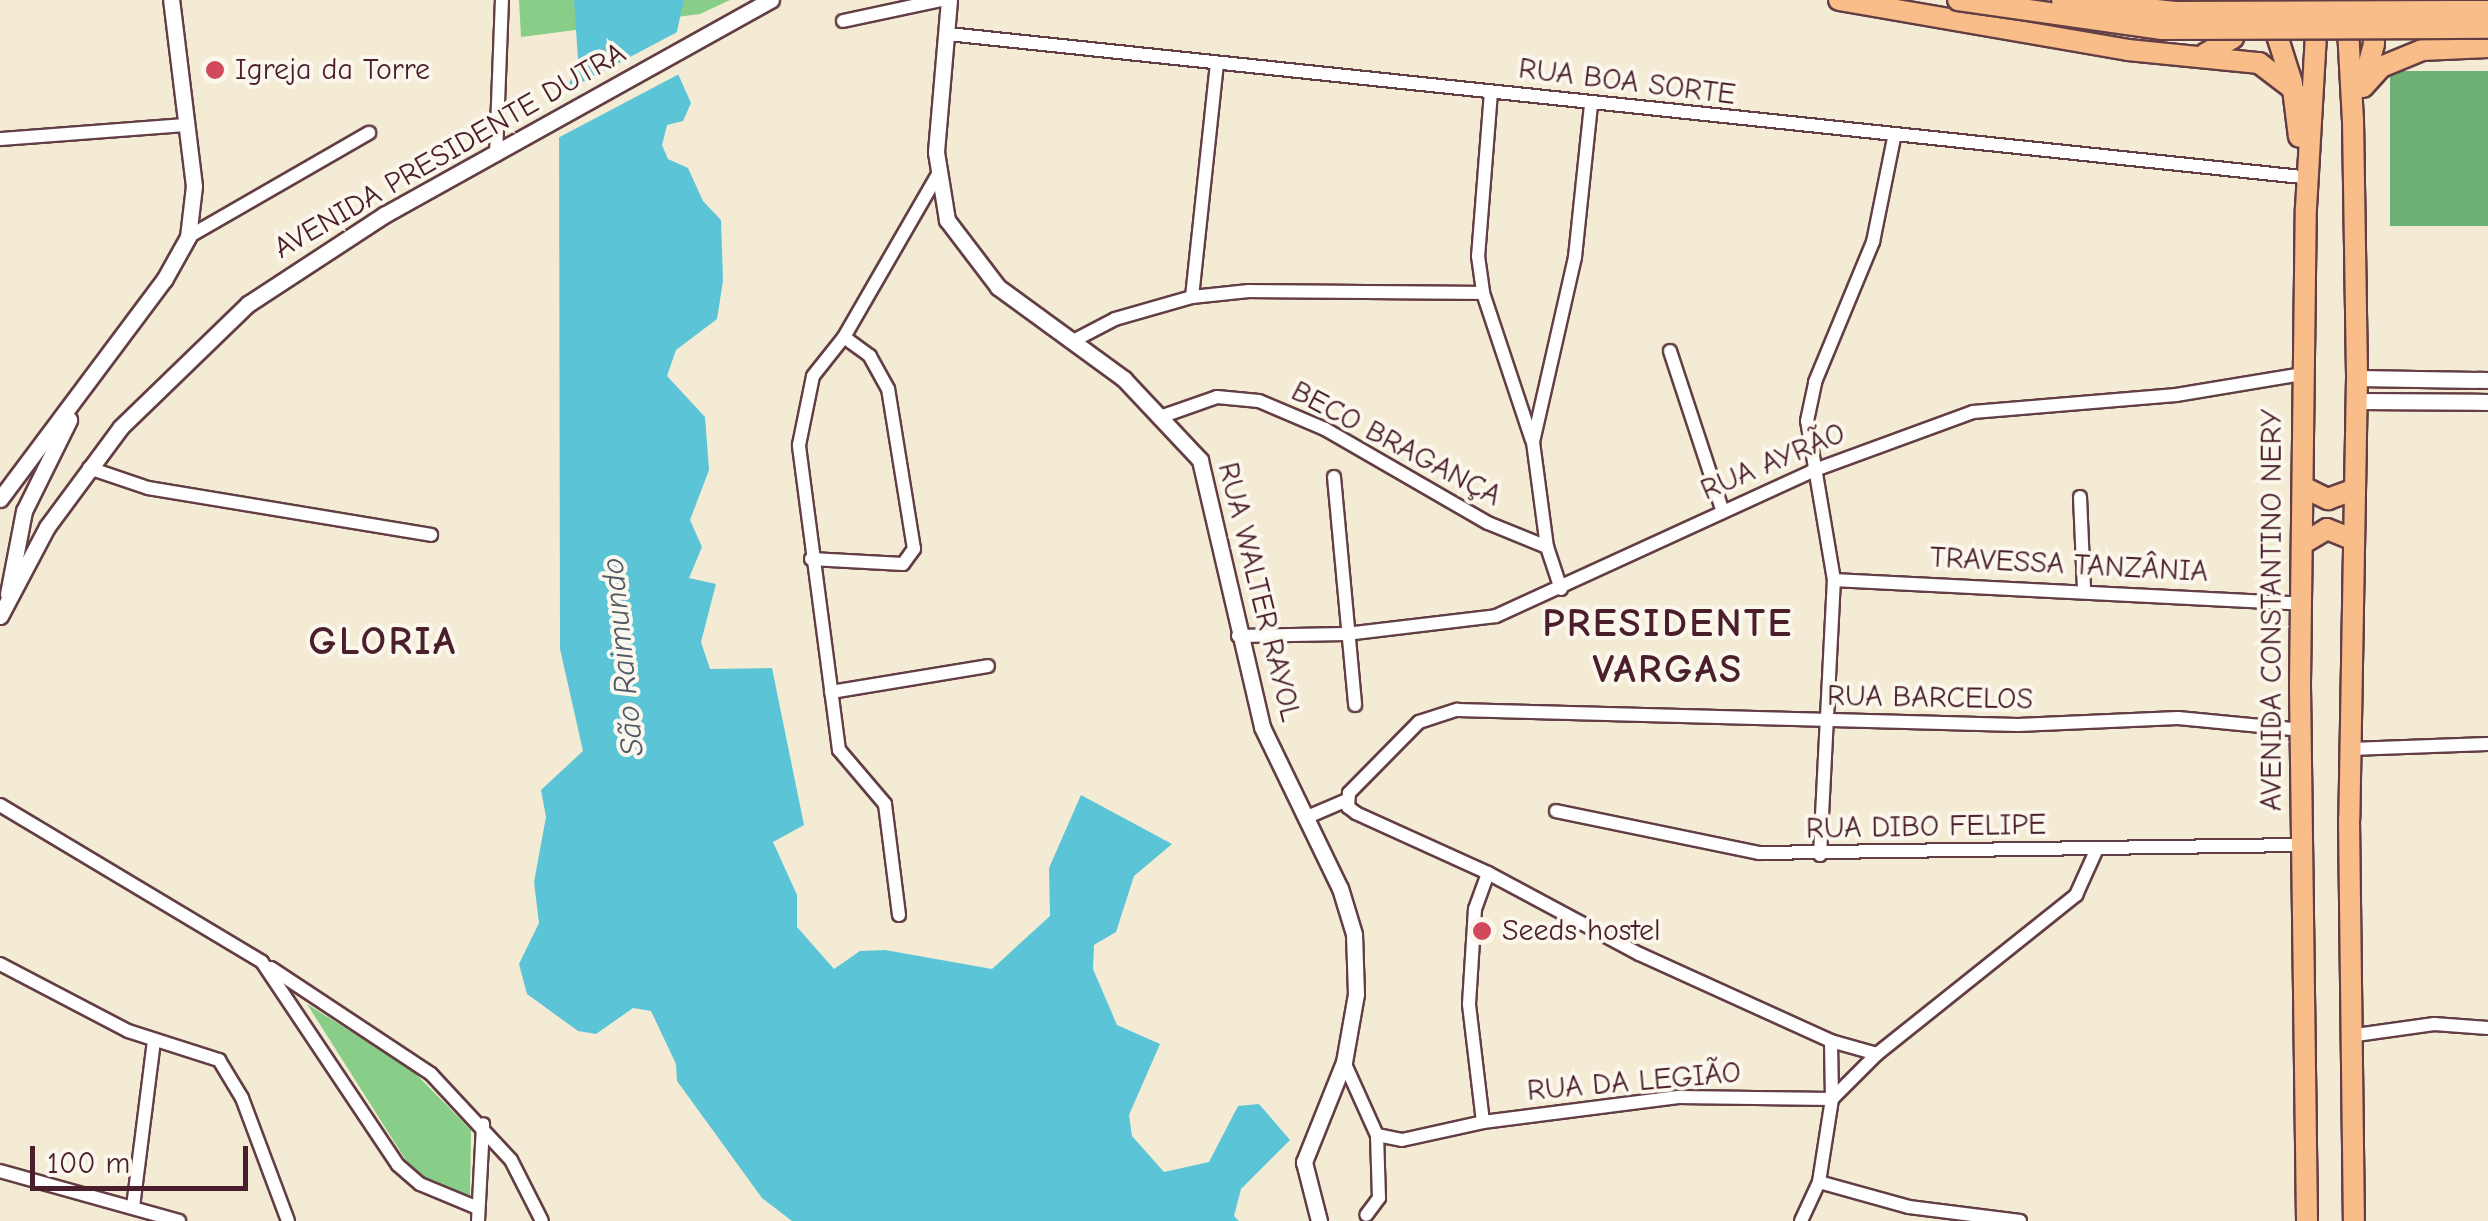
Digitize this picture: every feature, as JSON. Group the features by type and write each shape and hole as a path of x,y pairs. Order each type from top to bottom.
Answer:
{"main road":[{"path":"1840,0 2128,50 2259,63 2293,89"},
{"path":"1958,0 2162,29 2488,28"},
{"path":"2062,0 2178,12 2488,10"},
{"path":"2203,55 2233,38 2238,22 2228,0"},
{"path":"2279,0 2272,22 2293,89 2306,208"},
{"name":"AVENIDA CONSTANTINO NERY","path":"2308,1221 2310,1002 2302,844 2303,374 2306,208 2318,0"},
{"path":"2340,0 2348,28 2353,120 2358,378 2350,749 2356,1036 2354,1221"},
{"path":"2353,120 2374,44 2373,0"},
{"path":"2415,0 2405,19 2422,50"},
{"path":"2363,88 2381,67 2422,50 2488,47"},
{"path":"2303,487 2328,499 2353,490"},
{"path":"2302,544 2327,529 2352,539"}],"street":[{"path":"171,0 194,186 188,237"},
{"path":"496,156 502,0"},
{"name":"AVENIDA PRESIDENTE DUTRA","path":"3,610 89,468 144,400 248,304 368,224 771,0"},
{"path":"844,21 940,0"},
{"name":"RUA WALTER RAYOL","path":"950,0 938,176 947,220 970,256 998,287 1072,341 1163,416 1200,460 1262,727 1340,888 1354,934 1356,994 1344,1062 1304,1162 1319,1221"},
{"name":"RUA BOA SORTE","path":"948,34 1894,138 2301,177"},
{"path":"1192,296 1217,64"},
{"path":"1490,92 1476,234 1483,293 1533,442 1547,547 1561,589"},
{"path":"1533,442 1575,258 1591,104"},
{"path":"0,139 185,124"},
{"path":"0,500 102,364 188,237 369,133"},
{"path":"1820,855 1834,580 1812,471 1810,404 1864,271 1894,138"},
{"name":"RUA WALTER RAYOL","path":"899,915 885,804 872,782 843,761 811,558 801,410 812,376 844,336 938,176"},
{"path":"1072,341 1111,321 1192,296 1249,291 1483,293"},
{"path":"811,558 903,564 914,549 888,389 870,356 844,336"},
{"path":"1670,351 1722,509"},
{"path":"3,610 17,533 36,478 102,364"},
{"name":"RUA AYRÃO","path":"1238,636 1346,634 1468,622 1561,589 1722,509 1812,471 1973,412 2176,396 2303,374"},
{"path":"2358,378 2488,380"},
{"name":"BECO BRAGANÇA","path":"1163,416 1217,397 1259,401 1326,429 1488,523 1547,547"},
{"path":"2358,401 2488,402"},
{"path":"89,468 148,488 432,535"},
{"path":"1334,477 1355,705"},
{"path":"2080,497 2084,588"},
{"name":"TRAVESSA TANZÂNIA","path":"1834,580 2084,588 2302,604"},
{"path":"831,692 988,666"},
{"name":"RUA BARCELOS","path":"1348,797 1419,722 1457,710 2063,726 2178,718 2302,730"},
{"path":"2350,749 2488,744"},
{"path":"1305,818 1348,797 1370,821 1488,873 1639,954 1831,1041 1877,1054"},
{"path":"0,805 262,962 431,1074 483,1124 511,1160 542,1221"},
{"name":"RUA DIBO FELIPE","path":"1556,811 1716,848 1820,855 2302,844"},
{"path":"1832,1099 1877,1054 2076,895 2096,851"},
{"path":"1483,1122 1470,988 1475,910 1488,873"},
{"path":"262,962 398,1165 420,1184 478,1214 483,1124"},
{"path":"0,964 154,1040 207,1054 226,1068 288,1221"},
{"path":"2356,1036 2434,1024 2488,1028"},
{"path":"133,1207 154,1040"},
{"path":"1800,1221 1819,1182 1832,1099 1831,1041"},
{"path":"1344,1062 1377,1135 1379,1198 1366,1215"},
{"name":"RUA DA LEGIÃO","path":"1377,1135 1402,1140 1483,1122 1678,1097 1832,1099"},
{"path":"0,1171 178,1221"},
{"path":"1819,1182 1909,1207 2020,1221"}],"green space":[{"path":"519,0 730,0 700,14 521,37"},
{"path":"2390,71 2488,71 2488,226 2390,226"},
{"path":"307,1004 411,1069 471,1130 470,1196 414,1173"}],"water":[{"name":"São Raimundo","path":"574,0 684,0 671,58 691,103 683,121 667,125 662,145 668,159 688,168 703,201 721,220 723,281 717,319 676,350 667,376 705,417 709,470 690,520 702,547 689,578 716,584 701,642 710,669 772,668 804,825 773,842 797,895 797,927 834,969 860,951 885,950 992,969 1050,916 1049,868 1081,795 1172,844 1134,876 1116,932 1094,945 1093,969 1117,1025 1160,1044 1129,1115 1132,1136 1164,1172 1209,1162 1238,1106 1259,1104 1290,1140 1241,1189 1234,1216 1239,1221 792,1221 762,1198 677,1081 676,1064 651,1011 633,1008 596,1034 578,1031 527,994 519,964 539,923 534,882 546,817 541,790 583,751 560,649 559,113 578,59"}],"pier":[{"path":"683,29 676,57 683,72 554,140 560,94"}],"place":[{"name":"Igreja da Torre","path":"215,70"},
{"name":"Seeds hostel","path":"1482,931"}],"district":[{"name":"GLORIA","path":"383,641"},
{"name":"PRESIDENTE VARGAS","path":"1668,646"}]}
